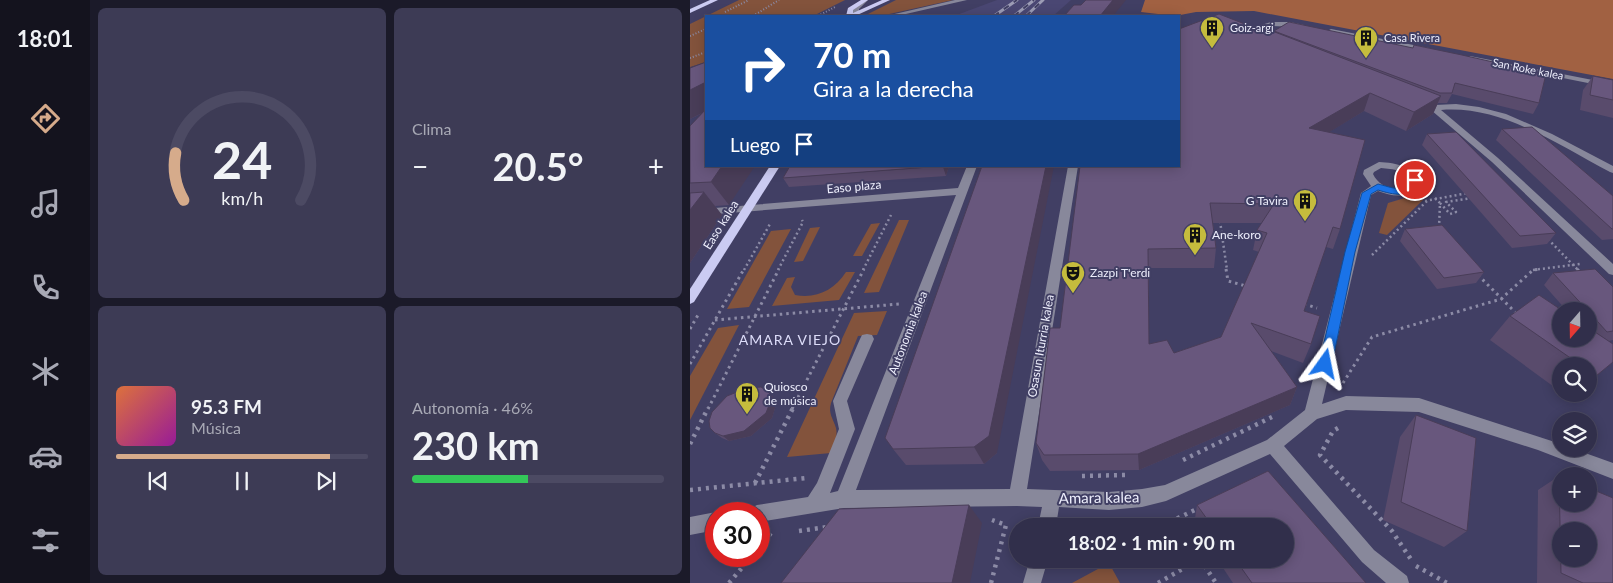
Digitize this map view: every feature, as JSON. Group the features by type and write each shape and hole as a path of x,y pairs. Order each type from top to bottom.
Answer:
{"main road":[{"path":"690,11 715,0"},
{"path":"853,15 850,9 865,0"},
{"path":"855,15 887,0"},
{"name":"Easo kalea","path":"690,300 774,167"}],"street":[{"path":"895,15 964,0"},
{"path":"1270,44 1256,36 1258,28 1281,24 1312,27"},
{"path":"1322,29 1441,52"},
{"name":"San Roke kalea","path":"1467,57 1613,86"},
{"path":"1414,100 1434,108 1495,160 1613,271"},
{"path":"1434,108 1461,106 1484,110 1513,120 1613,170"},
{"name":"Autonomia kalea","path":"844,499 972,167"},
{"name":"Osasun Iturria kalea","path":"1017,497 1073,167"},
{"path":"1312,414 1366,193 1378,187"},
{"name":"Easo plaza","path":"690,213 788,207 962,191"},
{"path":"813,504 828,476 847,429 840,401 868,339"},
{"path":"1312,414 1346,402 1419,405 1538,443 1613,471"},
{"name":"Amara kalea","path":"770,512 844,499 1017,497 1109,501 1142,498 1166,493 1273,445 1312,414"},
{"path":"1273,445 1368,556 1400,583"},
{"path":"1048,518 1052,499"},
{"path":"690,526 705,523"},
{"path":"1032,583 1036,568"}],"path":[{"path":"724,12 749,0"},
{"path":"755,15 779,0"},
{"path":"690,36 705,29"},
{"path":"690,58 705,52"},
{"path":"1474,192 1435,198 1450,214 1456,212 1446,202 1475,197"},
{"path":"1372,253 1426,202"},
{"path":"1438,234 1440,203"},
{"path":"690,364 769,224 788,207 803,222 690,444"},
{"path":"755,483 891,215"},
{"path":"1220,219 1228,281 1254,289"},
{"path":"1541,232 1586,279"},
{"path":"1203,237 1222,237"},
{"path":"1342,384 1372,338 1501,299 1533,270 1582,264"},
{"path":"1473,270 1520,316"},
{"path":"1298,303 1324,311"},
{"path":"715,320 905,304"},
{"path":"1178,463 1282,413"},
{"path":"1345,423 1333,431 1320,455 1392,531 1414,565 1447,583"},
{"path":"1076,476 1134,475"},
{"path":"690,490 828,476"},
{"path":"980,498 978,516 1006,525 990,583"},
{"path":"823,534 844,499"},
{"path":"1178,518 1204,506"},
{"path":"729,583 743,567"},
{"path":"1158,583 1184,568"},
{"path":"1206,568 1216,583"}],"shaded area":[{"path":"739,0 845,0 815,15 708,15"},
{"path":"896,0 953,0 885,15 866,15"},
{"path":"997,0 1071,0 1054,15 957,15"},
{"path":"1145,0 1613,0 1613,79 1254,11 1196,12 1180,15 1141,12"},
{"path":"705,16 705,62 690,67 690,24"},
{"path":"1415,195 1423,200 1387,235 1379,233 1388,203"},
{"path":"899,220 909,220 879,292 864,293"},
{"path":"880,223 862,256 853,256 871,224"},
{"path":"820,227 803,261 794,262 810,228"},
{"path":"791,229 749,307 727,309 771,231"},
{"path":"846,272 855,272 839,300 772,306 787,278 795,277 791,287 795,295 811,296 824,292 836,284"},
{"path":"887,311 877,335 858,336 831,403 830,413 836,428 836,435 831,453 787,457 854,313"},
{"path":"739,325 690,420 690,376 718,328"},
{"path":"1100,568 1112,568 1120,583 1072,583"}],"building":[{"path":"1086,0 1113,0 1101,15 1065,15 1074,5 1081,5"},
{"path":"1219,14 1263,31 1267,29 1441,96 1414,112 1370,93 1309,128 1365,140 1340,229 1333,227 1304,311 1320,316 1311,344 1251,323 1297,387 1138,454 1044,455 1036,443 1050,328 1060,328 1080,167 1180,167 1180,29","holes":["1210,203 1274,204 1257,230 1267,233 1221,337 1174,353 1167,340 1149,344 1148,249 1216,248"]},
{"path":"1289,22 1413,48 1414,45 1546,74 1539,103 1455,83 1452,93 1440,93 1274,31"},
{"path":"705,62 705,82 690,90 690,68"},
{"path":"1593,76 1613,80 1613,100 1590,95"},
{"path":"705,110 705,167 721,167 711,182 690,183 690,126"},
{"path":"1532,127 1613,196 1613,229 1502,129"},
{"path":"1456,132 1556,233 1520,236 1427,134"},
{"path":"789,167 930,167 783,178"},
{"path":"982,167 1046,167 989,436 974,447 893,449 885,438"},
{"path":"704,192 690,210 690,193"},
{"path":"1442,225 1484,272 1444,278 1405,229"},
{"path":"1595,269 1613,287 1613,331 1607,332 1598,322 1598,302 1580,302 1553,273"},
{"path":"1539,295 1552,304 1552,345 1510,316"},
{"path":"1598,334 1613,344 1613,362 1597,375 1597,357 1569,357 1556,348 1598,348"},
{"name":"Quiosco de música","path":"761,387 769,392 771,400 766,413 744,431 723,436 715,433 710,428 709,421 712,412 727,396 747,388"},
{"path":"1416,415 1476,438 1467,531 1401,502"},
{"path":"1268,471 1366,583 1252,583 1241,568 1294,568 1294,518 1206,518 1197,505"},
{"path":"1597,491 1613,498 1613,583 1583,583 1561,573 1561,567 1597,567 1597,522 1560,522 1560,512 1597,512"},
{"path":"969,505 952,583 781,583 839,509"}],"railway":[{"path":"995,15 1017,0"},
{"path":"1015,15 1034,0"},
{"path":"1027,15 1043,0"}],"place":[{"name":"Goiz-argi","path":"1212,49"},
{"name":"Casa Rivera","path":"1366,59"},
{"name":"G Tavira","path":"1305,222"},
{"name":"Ane-koro","path":"1195,256"},
{"name":"Zazpi T'erdi","path":"1073,294"},
{"name":"Quiosco de música","path":"747,415"}],"district":[{"name":"AMARA VIEJO","path":"790,340"}],"route":[{"path":"1325,364 1350,252 1366,193 1378,187 1393,192 1408,191 1416,185 1415,180"}]}
